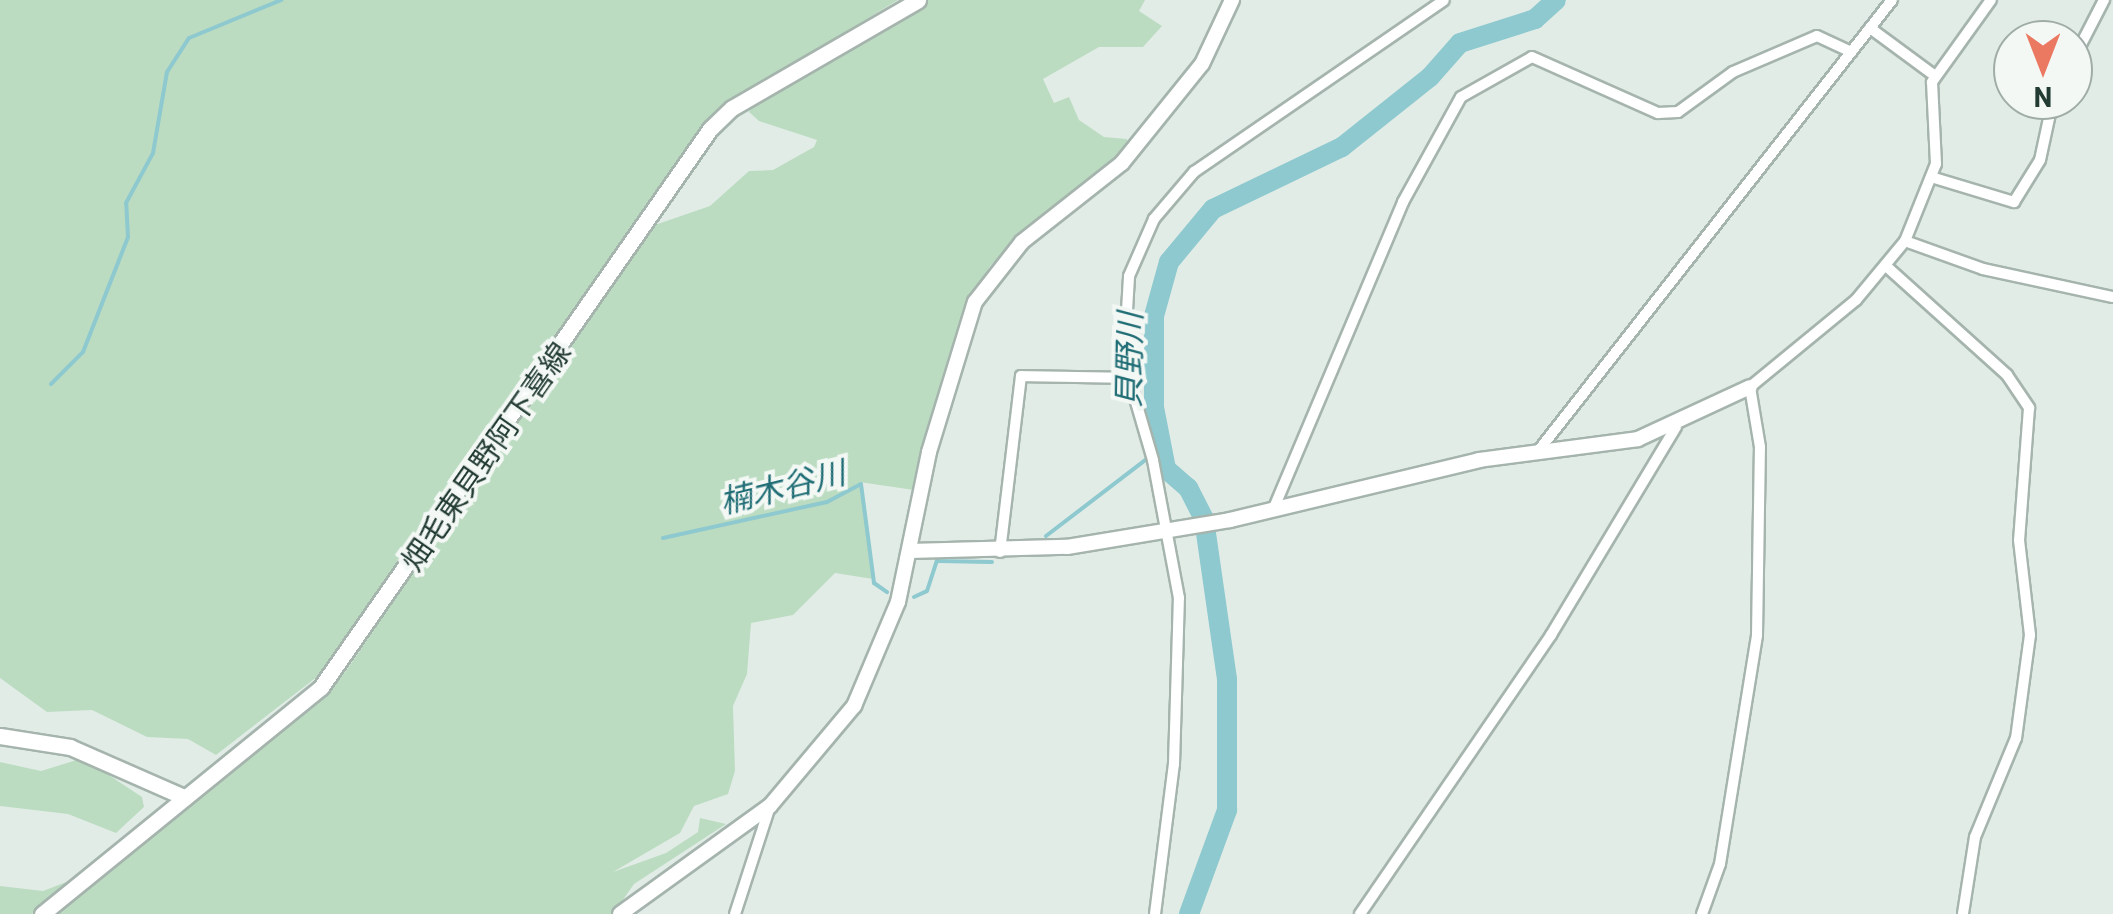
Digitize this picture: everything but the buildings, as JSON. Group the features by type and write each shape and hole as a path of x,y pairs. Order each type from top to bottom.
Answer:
{"main road":[{"name":"畑毛東貝野阿下喜線","path":"42,914 321,687 355,645 710,129 732,108 918,0"},
{"path":"0,736 70,747 184,797"}],"street":[{"path":"620,914 770,806 854,706 887,638 929,452 975,302 1022,242 1122,163 1202,64 1232,0"},
{"path":"1155,914 1172,784 1178,621 1168,531 1153,460 1124,361 1129,276 1170,196 1261,122 1444,0"},
{"path":"1539,450 1892,0"},
{"path":"909,551 1000,552 1168,531 1539,450 1676,427 1750,387 1886,266 1905,240 1931,177 1935,76 1990,0"},
{"path":"1870,28 1935,76"},
{"path":"1273,510 1403,202 1460,97 1532,57 1658,113 1678,112 1733,72 1817,36 1852,52"},
{"path":"1931,177 2014,202 2040,160 2049,120"},
{"path":"1905,240 1983,270 2113,297"},
{"path":"1886,266 2007,375 2029,408 2019,504 2025,669 2016,738 1976,837 1963,914"},
{"path":"1000,552 1021,376 1130,378"},
{"path":"1702,914 1720,864 1757,634 1760,447 1750,387"},
{"path":"1360,914 1552,634 1676,427"},
{"path":"735,914 770,806"}],"green space":[{"path":"0,0 898,0 723,106 335,663 216,755 188,739 147,737 92,710 47,712 0,678"},
{"path":"928,0 1145,0 1139,11 1162,26 1143,47 1099,47 1043,79 1054,103 1069,97 1079,120 1104,137 1127,139 1127,146 990,266 949,354 914,490 859,482 873,579 835,573 793,615 751,623 747,674 733,706 735,771 728,794 694,806 680,833 613,872 666,853 698,832 700,818 726,824 634,884 613,914 52,914 346,671 649,227 710,206 749,171 773,170 814,147 817,140 759,121 749,112 753,103"},
{"path":"83,758 142,797 144,807 116,833 68,814 0,806 0,762 41,771"},
{"path":"74,879 32,914 0,914 0,886 43,891"}],"waterway":[{"path":"51,384 83,352 128,237 126,203 153,153 167,72 189,38 281,0"},
{"name":"貝野川","path":"1189,914 1227,810 1227,679 1204,519 1188,488 1166,469 1154,407 1154,316 1169,262 1213,209 1342,147 1430,77 1460,43 1535,19 1556,0"},
{"name":"楠木谷川","path":"1046,536 1161,448"},
{"name":"楠木谷川","path":"663,538 827,502 861,484 874,583 887,592"},
{"name":"楠木谷川","path":"914,597 927,591 937,561 992,562"}]}
